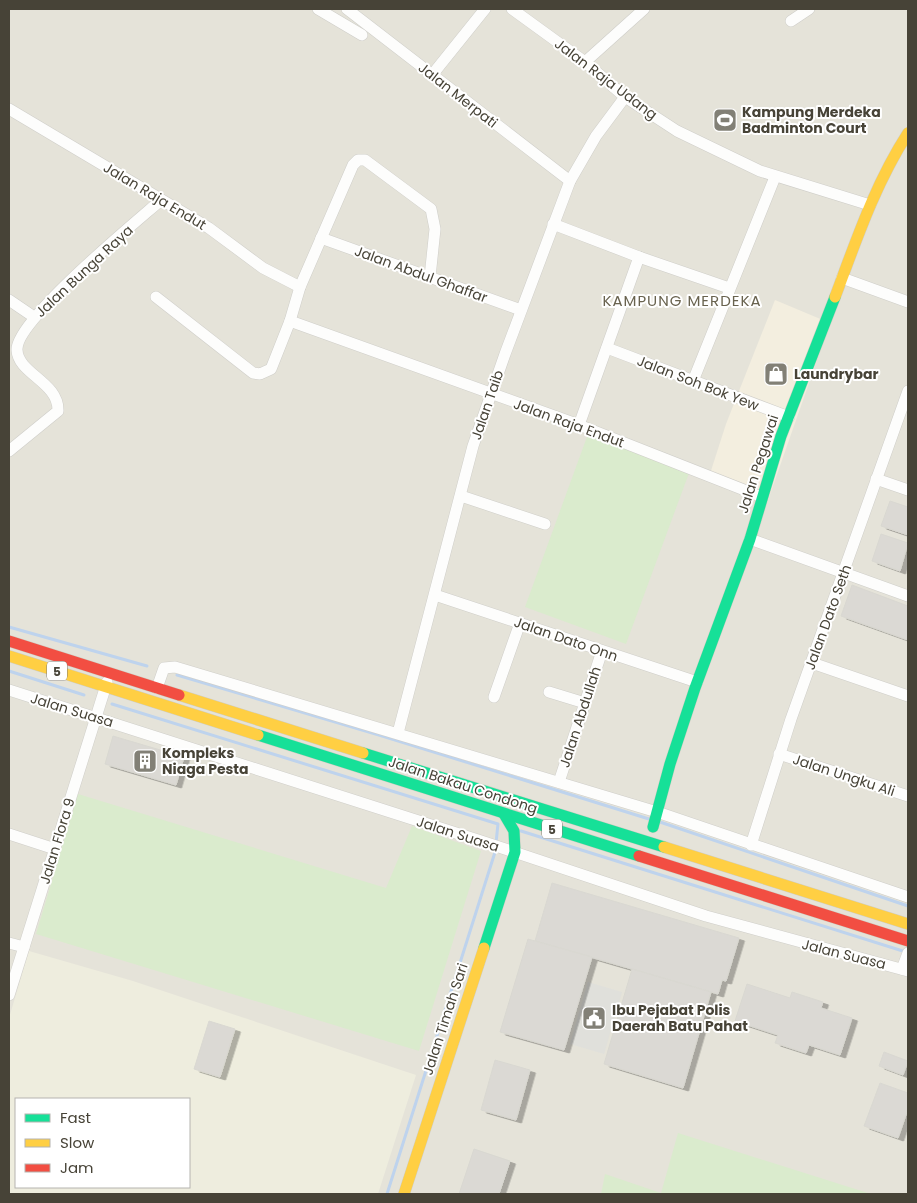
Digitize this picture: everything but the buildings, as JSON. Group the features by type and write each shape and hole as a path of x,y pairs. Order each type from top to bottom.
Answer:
{"main road":[{"name":"Jalan Pegawai","path":"655,819 670,764 697,682 750,539 789,417 870,205 890,161 906,140"},
{"name":"Jalan Bakau Condong","path":"9,642 908,924"},
{"name":"Jalan Bakau Condong","path":"9,656 508,818 908,941"},
{"path":"508,818 516,847"},
{"path":"613,831 655,819 674,850"},
{"name":"Jalan Timah Sari","path":"404,1194 516,847"}],"street":[{"path":"318,9 362,34"},
{"name":"Jalan Merpati","path":"347,9 570,181"},
{"path":"432,75 486,9"},
{"name":"Jalan Raja Udang","path":"512,9 585,62 626,97 677,131 726,156 774,177 870,205"},
{"path":"585,62 644,9"},
{"path":"791,20 808,9"},
{"name":"Jalan Taib","path":"398,733 436,595 473,446 521,310 570,181 596,136 626,97"},
{"name":"Jalan Raja Endut","path":"9,110 209,228 263,268 300,287"},
{"path":"156,297 253,372 260,374 271,369 290,321 300,287 353,165 358,160 364,160 430,209 435,229 430,277"},
{"path":"693,381 774,177"},
{"name":"Jalan Bunga Raya","path":"9,451 58,411 56,395 22,362 16,350 19,340 34,317 79,273 161,200"},
{"path":"553,224 639,257 729,288"},
{"name":"Jalan Abdul Ghaffar","path":"321,238 521,310"},
{"path":"580,425 639,257"},
{"path":"842,278 908,302"},
{"path":"9,300 34,317"},
{"name":"Jalan Raja Endut","path":"290,321 491,395 580,425 762,497"},
{"name":"Jalan Soh Bok Yew","path":"607,348 789,417"},
{"name":"Jalan Dato Seth","path":"751,845 779,754 908,391"},
{"path":"876,478 908,490"},
{"path":"461,496 545,524"},
{"path":"750,539 908,596"},
{"name":"Jalan Dato Onn","path":"436,595 697,682"},
{"path":"494,697 520,623"},
{"name":"Jalan Abdullah","path":"559,782 602,651"},
{"path":"812,663 908,696"},
{"path":"157,688 164,668 175,667 559,782 655,819 751,845 908,897"},
{"name":"Jalan Flora 9","path":"9,995 110,673"},
{"name":"Jalan Suasa","path":"9,690 502,848 516,847 706,916 836,953 906,963"},
{"path":"550,692 585,703"},
{"name":"Jalan Ungku Ali","path":"779,754 908,796"},
{"path":"9,834 55,849"},
{"path":"9,943 24,947"}],"shaded area":[{"path":"9,9 908,9 908,1194 9,1194"},
{"path":"775,300 830,323 767,503 708,480 726,424"},
{"path":"29,951 133,981 416,1075 378,1194 9,1194 9,1018"},
{"path":"588,982 622,992 604,1054 570,1044"}],"green space":[{"path":"588,434 689,473 626,644 525,607"},
{"path":"78,794 386,888 412,826 481,851 419,1051 36,934"},
{"path":"678,1133 871,1194 601,1194 605,1174 661,1193"}],"waterway":[{"path":"9,627 147,666"},
{"path":"9,671 84,695"},
{"path":"177,675 379,735 649,819"},
{"path":"112,704 498,824 496,843"},
{"path":"660,822 908,906"},
{"path":"521,831 906,952"},
{"path":"387,1194 496,849"}],"traffic: fast":[{"path":"653,827 670,764 695,688 750,539 781,436 835,297"},
{"path":"258,735 639,856"},
{"path":"363,753 664,847"},
{"path":"484,948 515,852 514,831 504,814"}],"traffic: slow":[{"path":"835,297 876,193 896,152 908,133"},
{"path":"9,656 258,735"},
{"path":"179,695 363,753"},
{"path":"664,847 908,924"},
{"path":"404,1194 484,948"}],"traffic: jam":[{"path":"9,641 179,695"},
{"path":"639,856 908,941"}],"place":[{"name":"Kampung Merdeka Badminton Court","path":"725,120"},
{"name":"Laundrybar","path":"776,374"},
{"name":"Kompleks Niaga Pesta","path":"145,761"},
{"name":"Ibu Pejabat Polis Daerah Batu Pahat","path":"594,1018"}],"district":[{"name":"KAMPUNG MERDEKA","path":"682,300"}]}
